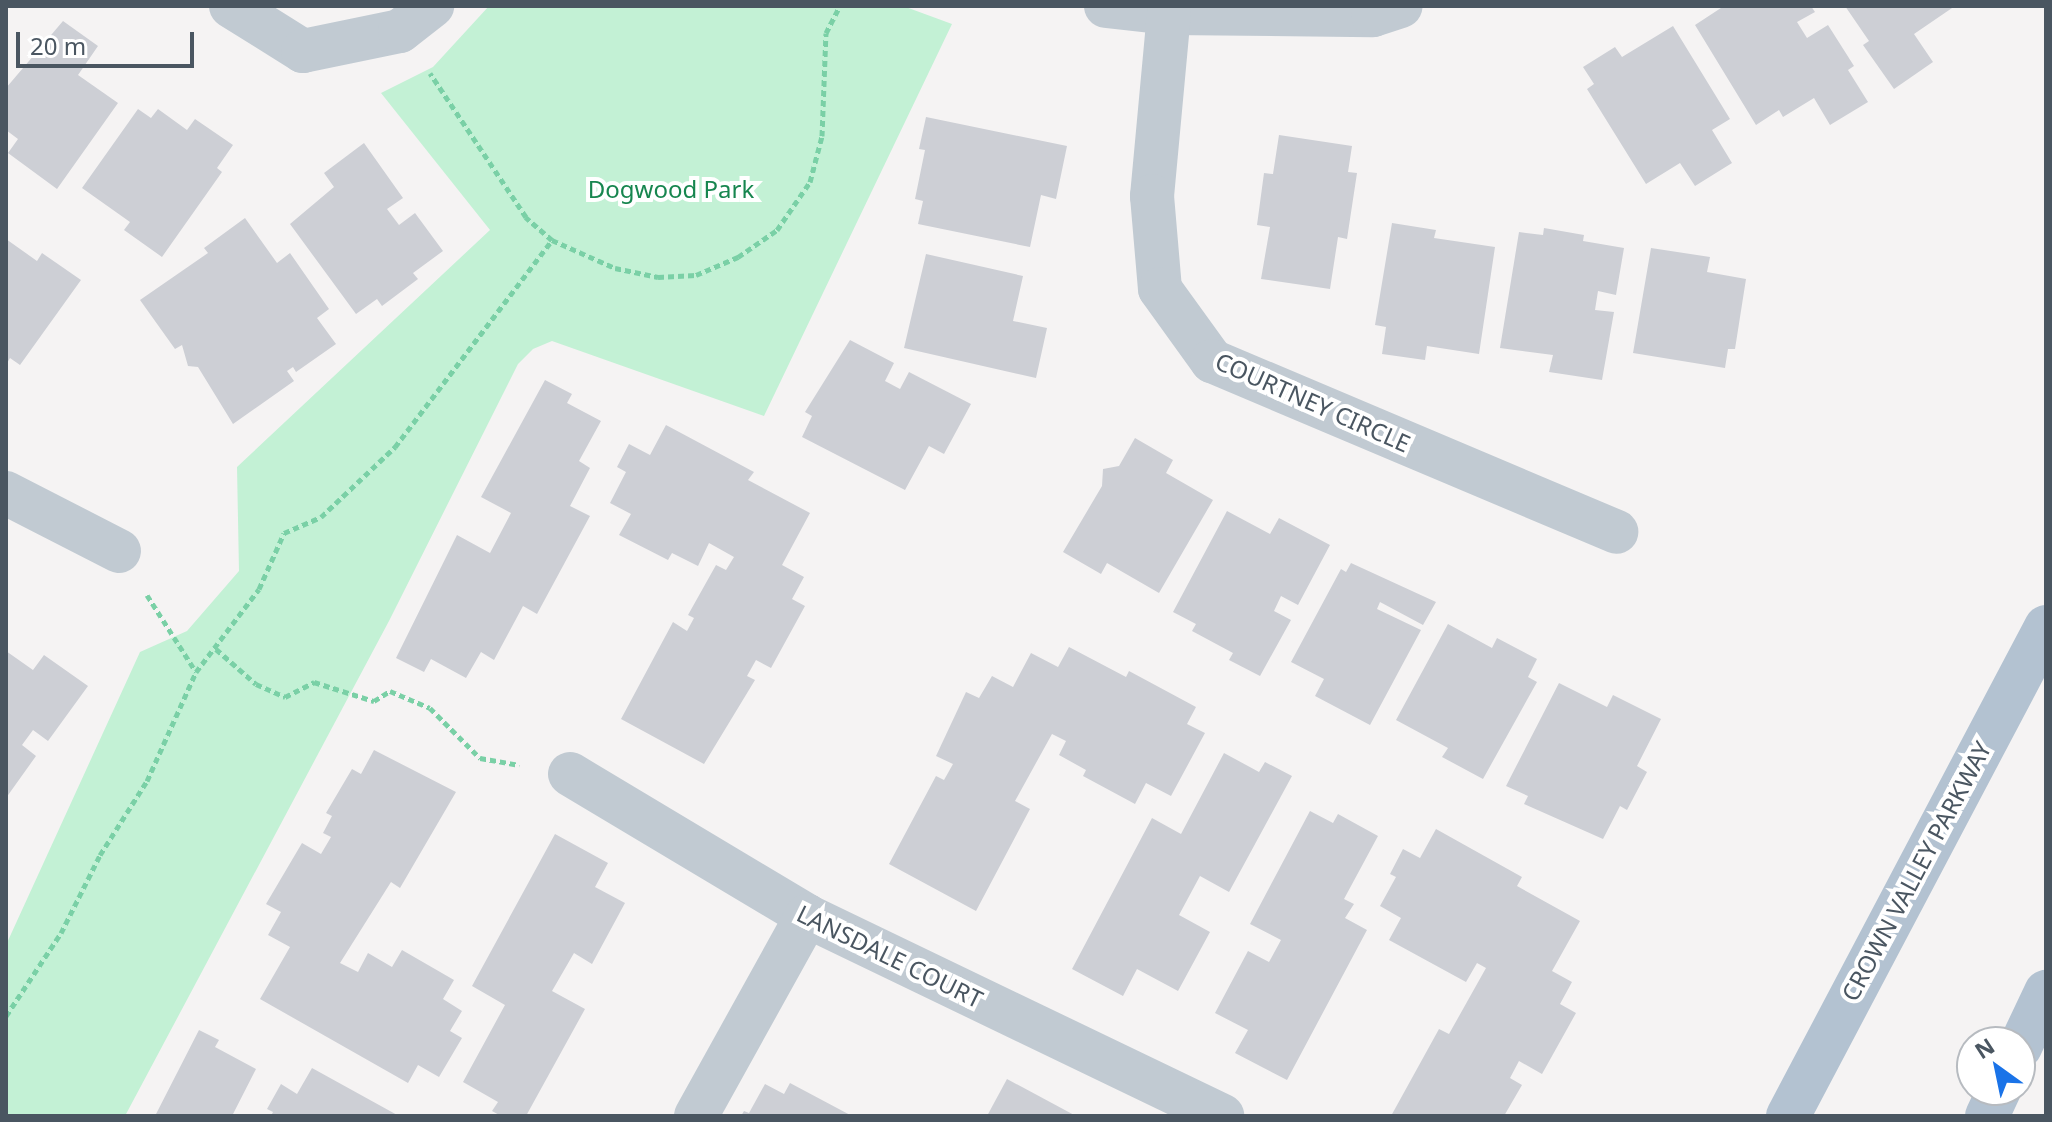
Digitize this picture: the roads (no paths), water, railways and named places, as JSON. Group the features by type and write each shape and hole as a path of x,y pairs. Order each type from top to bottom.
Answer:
{"main road":[{"name":"CROWN VALLEY PARKWAY","path":"1788,1116 2046,627"},
{"path":"2030,1026 2046,992"}],"street":[{"path":"231,6 303,51 416,19"},
{"path":"1106,6 1169,13 1373,15 1401,6"},
{"name":"COURTNEY CIRCLE","path":"1169,13 1152,196 1160,289 1212,361 1616,532"},
{"path":"6,493 119,551"},
{"name":"LANSDALE COURT","path":"570,774 807,916 1222,1116"},
{"path":"696,1116 807,916"}],"park label":[{"name":"Dogwood Park","path":"671,189"}]}
